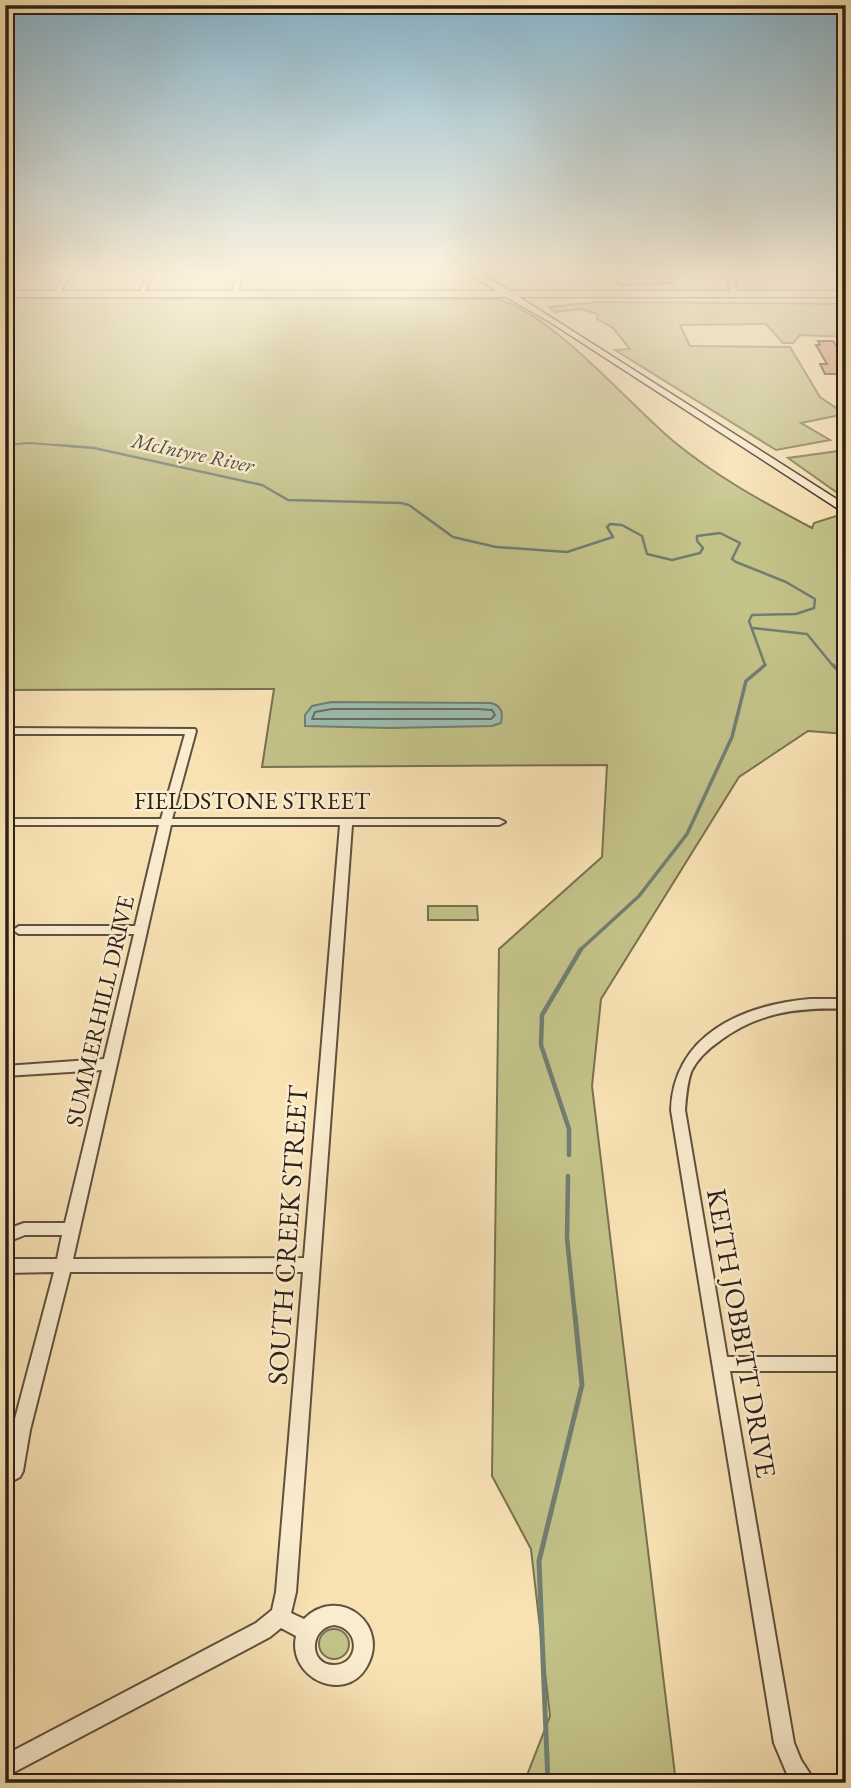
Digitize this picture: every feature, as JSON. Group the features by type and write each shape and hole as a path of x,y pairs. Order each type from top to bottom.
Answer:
{"main road":[{"path":"612,358 846,510"}],"street":[{"name":"SUMMERHILL DRIVE","path":"5,732 191,731 166,821 63,1267 21,1430 15,1471 5,1477"},
{"name":"FIELDSTONE STREET","path":"5,822 499,822"},
{"name":"SOUTH CREEK STREET","path":"279,1617 286,1592 346,822"},
{"path":"19,930 142,930"},
{"name":"KEITH JOBBITT DRIVE","path":"805,1783 794,1767 784,1743 678,1115 679,1091 685,1070 706,1044 743,1018 794,1004 846,1004"},
{"path":"5,1071 111,1064"},
{"path":"5,1237 24,1229 72,1229"},
{"path":"5,1266 313,1265"},
{"path":"720,1364 846,1364"},
{"path":"5,1768 262,1630 279,1617 308,1632"}],"shaded area":[{"path":"5,358 586,358 672,440 722,477 812,528 814,523 836,516 846,523 846,734 808,731 739,777 601,999 592,1086 676,1783 524,1783 550,1716 531,1549 492,1476 499,949 602,857 607,765 262,767 274,689 5,690"},
{"path":"629,358 797,358 820,397 845,414 801,423 830,440 776,450"},
{"path":"846,450 846,499 788,458"},
{"path":"428,906 477,906 478,920 428,920"},
{"path":"334,1629 345,1633 349,1644 345,1655 334,1659 323,1655 319,1644 323,1633"}],"water":[{"path":"331,702 491,703 500,708 502,719 501,723 492,726 305,726 305,715 312,706"}],"building":[{"path":"824,358 844,358 846,391 836,374 825,374 820,364 827,364"}],"waterway":[{"name":"McIntyre River","path":"5,445 29,443 81,447"},
{"name":"McIntyre River","path":"58,445 94,448 262,485 288,500 401,503 409,505 453,537 496,547 567,552 613,537 607,527 610,524 622,525 642,536 647,554 672,560 700,553 703,548 697,541 697,536 720,533 740,543 732,559 736,562 786,582 815,599 814,608 796,614 752,615 749,621 765,665"},
{"name":"McIntyre River","path":"753,628 807,634 834,667"},
{"path":"581,949 639,896 687,834 732,737 746,681 765,665"},
{"name":"McIntyre River","path":"833,665 846,678"},
{"path":"569,1155 569,1129 541,1045 542,1015 581,949"},
{"path":"568,1176 567,1238 575,1317"},
{"path":"548,1783 539,1561 582,1385 575,1315"}]}
